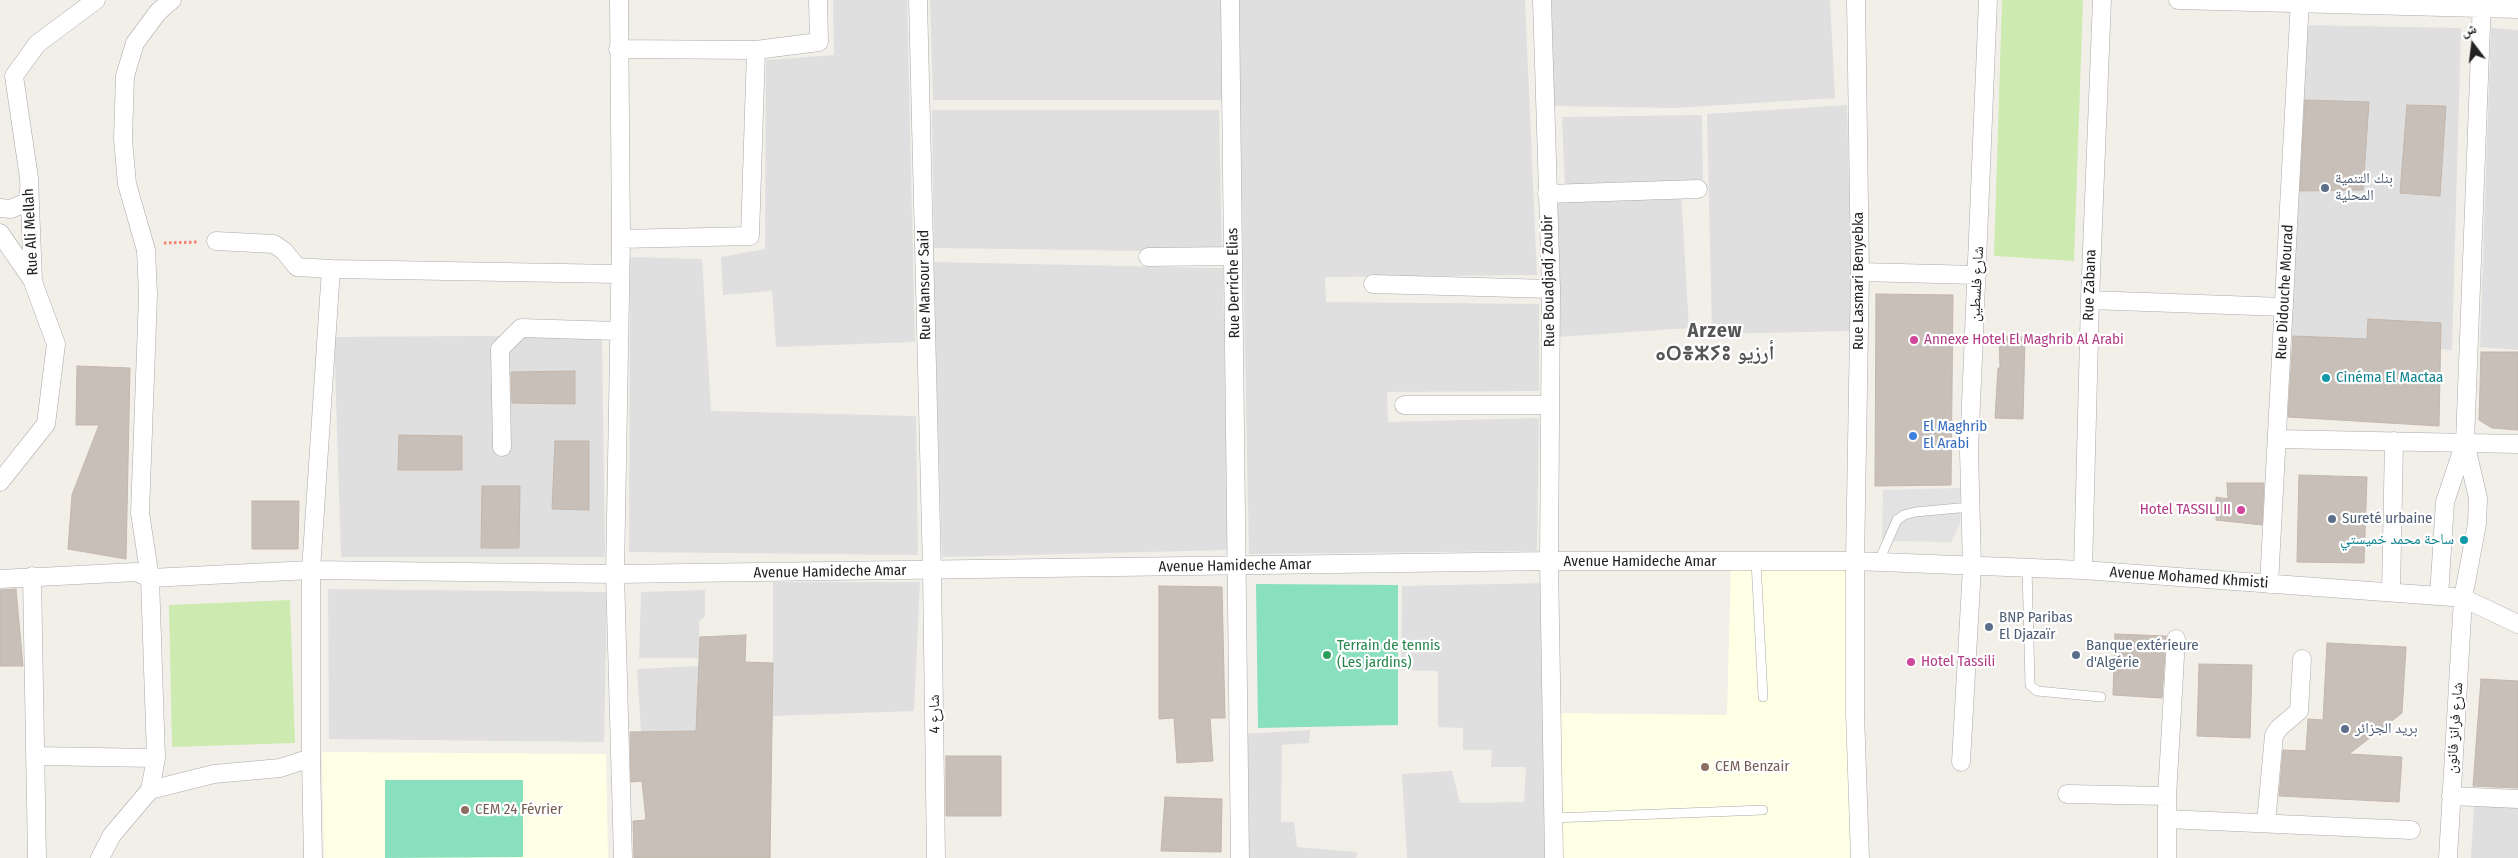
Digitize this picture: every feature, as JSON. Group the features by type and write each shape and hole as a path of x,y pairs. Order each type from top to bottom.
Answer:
{"street":[{"name":"Rue Ali Mellah","path":"0,482 46,424 56,344 33,282 29,178 14,76 37,44 96,0"},
{"path":"100,858 112,835 150,790 156,758 150,578 140,513 148,295 144,243 127,184 123,139 125,76 135,43 158,12 172,0"},
{"path":"619,0 621,239 615,574 623,858"},
{"path":"618,49 756,50 819,42 818,0"},
{"name":"Rue Mansour Said","path":"918,0 932,571"},
{"name":"Rue Derriche Elias","path":"1230,0 1240,858"},
{"name":"Rue Bouadjadj Zoubir","path":"1542,0 1551,289 1548,405 1554,858"},
{"name":"Rue Lasmari Benyebka","path":"1856,0 1860,272 1855,561 1855,712 1860,858"},
{"name":"شارع فلسطين","path":"1961,762 1972,567 1969,451 1978,275 1988,0"},
{"name":"Rue Zabana","path":"2083,570 2090,300 2102,0"},
{"path":"2178,0 2482,4 2518,9"},
{"name":"Rue Didouche Mourad","path":"2269,584 2300,2"},
{"path":"2463,598 2477,524 2478,498 2465,442 2482,4"},
{"path":"621,239 750,236 756,50"},
{"path":"0,208 11,209 29,201 29,178"},
{"path":"1547,194 1698,189"},
{"path":"0,233 33,282"},
{"path":"216,241 274,244 284,251 297,267 619,274"},
{"path":"1148,257 1234,256"},
{"path":"313,858 311,570 331,269"},
{"path":"1860,272 1978,275"},
{"path":"1373,284 1551,289"},
{"path":"2090,300 2284,307"},
{"path":"502,447 500,349 521,328 618,330"},
{"path":"1404,405 1548,405"},
{"path":"2277,439 2518,444"},
{"path":"2391,592 2394,441"},
{"path":"2439,596 2445,502 2465,442"},
{"name":"Avenue Hamideche Amar","path":"0,579 136,572 150,578 311,570 615,574 1549,561 1855,561"},
{"name":"Avenue Mohamed Khmisti","path":"1855,561 2083,570 2463,598 2518,624"},
{"name":"شارع 4","path":"932,571 936,858"},
{"path":"32,576 37,858"},
{"name":"شارع فرانز فانون","path":"2448,858 2463,598"},
{"path":"2167,858 2167,796 2176,639"},
{"path":"2266,823 2274,735 2279,728 2299,711 2302,658"},
{"path":"36,756 156,758"},
{"path":"150,790 214,774 280,768 311,758"},
{"path":"2067,794 2167,796"},
{"path":"2451,796 2518,799"},
{"path":"2167,818 2410,830"}],"lane":[{"path":"1878,562 1897,520 1904,515 1915,512 1970,507"},
{"path":"1756,561 1763,698"},
{"path":"2027,568 2030,685 2037,691 2101,697"},
{"path":"1553,818 1763,810"}],"path":[{"path":"144,243 216,241"}],"shaded area":[{"path":"833,0 907,0 915,342 776,347 772,291 723,295 721,257 765,249 766,60 834,55"},
{"path":"930,0 1223,0 1222,100 933,100"},
{"path":"1238,0 1525,0 1537,275 1325,277 1326,302 1539,304 1539,391 1387,392 1388,422 1539,418 1537,551 1249,554"},
{"path":"1551,0 1830,0 1835,98 1674,108 1553,106"},
{"path":"2303,25 2461,28 2452,350 2282,338"},
{"path":"2491,28 2518,30 2518,350 2480,347"},
{"path":"1847,105 1853,331 1712,334 1707,114"},
{"path":"932,110 1219,110 1222,252 934,248"},
{"path":"1702,115 1703,186 1565,189 1562,117"},
{"path":"1681,191 1689,328 1558,337 1550,198"},
{"path":"630,257 702,259 711,411 916,416 918,555 629,552"},
{"path":"933,262 1223,268 1228,550 942,557"},
{"path":"602,335 605,557 341,557 334,337"},
{"path":"1961,488 1960,524 1951,542 1882,541 1883,490"},
{"name":"CEM Benzair","path":"1855,561 1860,858 1554,858 1552,713 1727,715 1731,562"},
{"path":"773,582 920,582 914,711 773,716"},
{"path":"1546,583 1548,858 1407,858 1402,774 1452,771 1460,803 1524,802 1526,767 1491,767 1492,750 1463,750 1463,728 1438,727 1438,671 1401,670 1402,586"},
{"path":"328,589 607,592 604,742 329,739"},
{"path":"705,590 705,617 699,621 700,658 639,658 641,592"},
{"path":"699,666 696,731 641,732 637,669"},
{"path":"1310,730 1309,743 1282,745 1281,822 1294,822 1297,847 1357,852 1356,858 1247,858 1243,734"},
{"name":"CEM 24 Février","path":"322,752 606,754 608,858 324,858"},
{"path":"2474,805 2518,808 2518,858 2471,858"}],"green space":[{"path":"2002,0 2083,0 2074,261 1994,256"},
{"name":"Terrain de tennis (Les jardins)","path":"1256,584 1398,585 1398,725 1258,728"},
{"path":"290,600 295,743 172,747 169,605"},
{"path":"385,780 523,780 523,857 385,858"}],"building":[{"path":"2305,100 2369,102 2363,190 2300,191"},
{"path":"2407,105 2446,106 2440,196 2400,193"},
{"path":"1876,294 1953,295 1951,485 1875,486"},
{"path":"2368,319 2441,323 2439,426 2288,417 2293,336 2367,339"},
{"path":"1999,336 2025,337 2023,419 1995,418 1998,368 2000,368"},
{"path":"2481,352 2518,352 2518,430 2492,428 2479,420"},
{"path":"77,366 130,368 126,559 68,549 72,495 99,425 76,425"},
{"path":"575,371 575,404 512,403 511,372"},
{"path":"399,435 462,436 462,470 398,470"},
{"path":"555,441 589,441 589,510 552,509"},
{"name":"Sureté urbaine","path":"2299,475 2367,477 2364,563 2297,562"},
{"name":"Hotel TASSILI II","path":"2227,483 2264,483 2262,525 2216,520 2216,497 2228,499"},
{"path":"482,486 520,486 519,548 481,548"},
{"path":"252,501 299,501 298,549 252,549"},
{"path":"1159,586 1222,587 1225,718 1210,718 1213,761 1177,763 1174,718 1159,719"},
{"path":"16,589 23,666 0,666 0,590"},
{"path":"2115,634 2166,636 2162,698 2113,695"},
{"path":"746,635 745,662 773,663 770,858 634,858 633,821 646,820 642,781 631,782 630,732 696,731 700,637"},
{"name":"بريد الجزائر","path":"2327,643 2406,647 2402,713 2349,754 2402,757 2399,802 2279,796 2283,750 2306,751 2308,719 2323,720"},
{"path":"2199,664 2252,665 2250,738 2197,736"},
{"path":"2481,679 2518,681 2518,788 2473,786"},
{"path":"946,756 1001,756 1001,816 946,816"},
{"path":"1165,797 1222,799 1221,852 1161,851"}],"place":[{"name":"بنك التنمية المحلية","path":"2325,188"},
{"name":"Annexe Hotel El Maghrib Al Arabi","path":"1914,340"},
{"name":"Cinéma El Mactaa","path":"2326,378"},
{"name":"El Maghrib El Arabi","path":"1913,436"},
{"name":"Hotel TASSILI II","path":"2241,510"},
{"name":"Sureté urbaine","path":"2332,519"},
{"name":"ساحة محمد خميستي","path":"2464,540"},
{"name":"BNP Paribas El Djazaïr","path":"1989,627"},
{"name":"Terrain de tennis (Les jardins)","path":"1327,655"},
{"name":"Banque extérieure d'Algérie","path":"2076,655"},
{"name":"Hotel Tassili","path":"1911,662"},
{"name":"بريد الجزائر","path":"2345,729"},
{"name":"CEM Benzair","path":"1705,767"},
{"name":"CEM 24 Février","path":"465,810"}],"district":[{"name":"Arzew ⴰⵔⴻⵣⵢⵓ أرزيو","path":"1715,342"}]}
